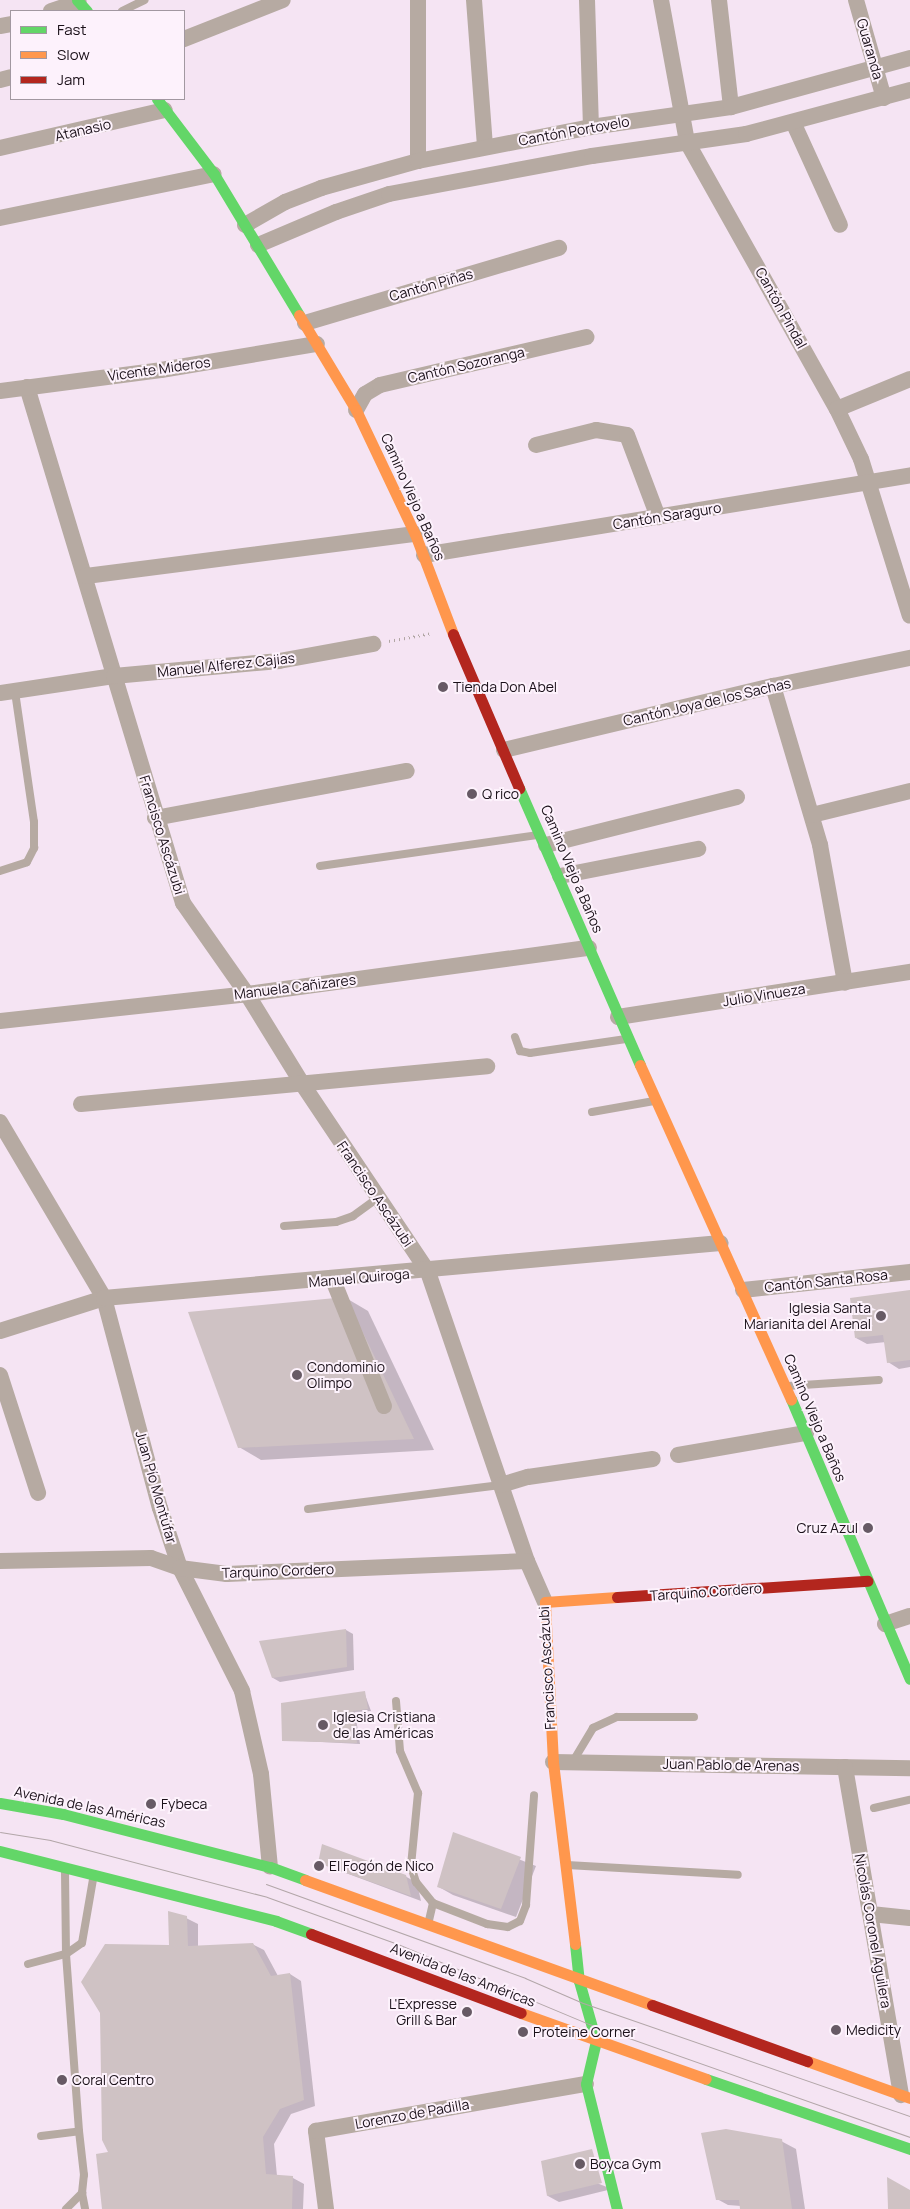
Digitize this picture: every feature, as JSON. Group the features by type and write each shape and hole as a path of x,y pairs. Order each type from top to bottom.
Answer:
{"street":[{"path":"185,38 283,0"},
{"path":"418,0 418,161"},
{"path":"474,0 484,147"},
{"path":"587,0 591,127"},
{"name":"Cantón Pindal","path":"661,0 687,142 837,409 869,483 910,616"},
{"path":"719,0 730,107"},
{"name":"Guaranda","path":"856,0 884,98"},
{"path":"55,10 81,4"},
{"name":"Cantón Portovelo","path":"245,225 285,202 321,188 418,161 591,127 730,107 876,69 910,58"},
{"name":"Cantón Portovelo","path":"258,245 336,212 389,194 592,156 746,134 910,90"},
{"name":"Atanasio","path":"0,148 161,105"},
{"name":"Camino Viejo a Baños","path":"161,105 214,174 356,410 415,534 451,630 560,876 618,1017 786,1386 885,1624 910,1679"},
{"path":"793,122 840,225"},
{"path":"0,218 214,174"},
{"name":"Cantón Piñas","path":"305,323 559,248"},
{"name":"Cantón Sozoranga","path":"356,410 365,394 380,384 587,336"},
{"name":"Vicente Mideros","path":"0,391 161,370 317,344"},
{"path":"837,409 910,379"},
{"name":"Francisco Ascázubi","path":"27,387 86,576 155,818 183,903 247,994 303,1086 428,1272 527,1561 545,1602 553,1762 579,1981 596,2041"},
{"path":"536,445 596,430 627,434 658,517"},
{"name":"Cantón Saraguro","path":"424,555 910,475"},
{"path":"86,576 415,534"},
{"name":"Manuel Alferez Cajias","path":"7,692 114,676 279,661 373,644"},
{"name":"Cantón Joya de los Sachas","path":"504,750 773,686 910,658"},
{"path":"773,686 812,815 830,893 845,983"},
{"path":"155,818 407,771"},
{"path":"812,815 910,792"},
{"path":"544,840 737,797"},
{"path":"560,876 698,849"},
{"name":"Manuela Cañizares","path":"0,1021 247,994 589,948"},
{"name":"Julio Vinueza","path":"618,1017 910,972"},
{"path":"80,1104 303,1086 487,1066"},
{"name":"Juan Pío Montúfar","path":"0,1122 104,1298 162,1514 180,1568 242,1691 261,1774 270,1867"},
{"name":"Manuel Quiroga","path":"0,1331 104,1298 428,1272 721,1243"},
{"name":"Cantón Santa Rosa","path":"743,1290 910,1272"},
{"path":"332,1280 384,1406"},
{"path":"0,1375 38,1493"},
{"path":"678,1455 806,1433"},
{"path":"501,1485 528,1477 653,1459"},
{"name":"Tarquino Cordero","path":"0,1561 151,1558 180,1568 227,1574 527,1561"},
{"name":"Tarquino Cordero","path":"545,1602 867,1581"},
{"path":"885,1624 910,1616"},
{"name":"Juan Pablo de Arenas","path":"553,1762 910,1768"},
{"name":"Nicolás Coronel Aguilera","path":"845,1767 906,2096"},
{"name":"Avenida de las Américas","path":"0,1803 63,1814 270,1867 579,1981 906,2096"},
{"name":"Avenida de las Américas","path":"0,1851 276,1921 596,2041 910,2148"},
{"path":"871,1914 910,1918"},
{"path":"596,2041 586,2084 617,2209"},
{"name":"Lorenzo de Padilla","path":"326,2209 316,2131 586,2084"}],"lane":[{"path":"124,10 145,0"},
{"path":"0,871 27,862 34,848 34,822 7,692"},
{"path":"320,866 544,840"},
{"path":"515,1037 520,1051 530,1053 628,1038"},
{"path":"592,1112 656,1101"},
{"path":"284,1226 336,1222 353,1216 378,1198"},
{"path":"786,1386 879,1380"},
{"path":"308,1509 501,1485"},
{"path":"396,1701 400,1751 418,1793 411,1866 416,1882 433,1903 486,1924 508,1927 520,1921 526,1905 534,1796"},
{"path":"572,1763 593,1728 617,1717 694,1717"},
{"path":"874,1808 910,1800"},
{"path":"565,1865 738,1875"},
{"path":"64,1867 66,1954 84,2175 82,2193 85,2209"},
{"path":"28,1964 66,1954 82,1943 95,1874"},
{"path":"428,1925 433,1913 433,1903"},
{"path":"479,1944 486,1924"},
{"path":"41,2136 79,2131"},
{"path":"66,2209 82,2193"}],"path":[{"path":"373,644 451,630"}],"building":[{"name":"Iglesia Santa Marianita del Arenal","path":"910,1290 910,1360 887,1363 883,1335 855,1338 850,1298"},
{"name":"Condominio Olimpo","path":"346,1297 414,1439 238,1448 188,1312"},
{"path":"346,1629 347,1667 272,1678 259,1641"},
{"name":"Iglesia Cristiana de las Américas","path":"365,1691 368,1709 353,1711 357,1743 282,1741 281,1703"},
{"path":"453,1832 521,1857 501,1909 437,1887"},
{"path":"322,1844 406,1875 411,1896 318,1863"},
{"path":"168,1911 187,1916 188,1946 253,1943 271,1976 290,1973 304,2100 280,2109 263,2137 266,2174 293,2176 292,2209 102,2209 96,2154 108,2152 102,2140 100,2013 81,1982 105,1944 169,1945"},
{"path":"726,2129 782,2139 792,2209 740,2209 739,2200 716,2200 701,2133"},
{"path":"592,2149 602,2183 547,2196 541,2161"},
{"path":"887,2177 910,2190 910,2209 888,2209"}],"tram line":[{"path":"0,1832 50,1840 267,1897 400,1945 589,2024 910,2137"},
{"path":"266,1884 525,1978 583,2003 910,2116"}],"traffic: fast":[{"path":"77,0 86,10"},
{"path":"158,100 214,174 299,315"},
{"path":"519,788 640,1065"},
{"path":"791,1399 910,1679"},
{"path":"0,1803 63,1814 270,1867 305,1880"},
{"path":"0,1851 276,1921 311,1934"},
{"path":"575,1944 579,1981 596,2041 586,2084 617,2209"},
{"path":"706,2079 910,2149"}],"traffic: slow":[{"path":"299,315 356,410 415,534 453,634"},
{"path":"640,1065 791,1399"},
{"path":"575,1944 553,1762 545,1602 617,1597"},
{"path":"305,1880 652,2005"},
{"path":"521,2013 706,2079"},
{"path":"807,2061 910,2098"}],"traffic: jam":[{"path":"453,634 519,788"},
{"path":"617,1597 867,1581"},
{"path":"311,1934 521,2013"},
{"path":"652,2005 807,2061"}],"place":[{"name":"Tienda Don Abel","path":"443,687"},
{"name":"Q rico","path":"472,794"},
{"name":"Iglesia Santa Marianita del Arenal","path":"881,1316"},
{"name":"Condominio Olimpo","path":"297,1375"},
{"name":"Cruz Azul","path":"868,1528"},
{"name":"Iglesia Cristiana de las Américas","path":"323,1725"},
{"name":"Fybeca","path":"151,1804"},
{"name":"El Fogón de Nico","path":"319,1866"},
{"name":"L'Expresse Grill & Bar","path":"467,2012"},
{"name":"Medicity","path":"836,2030"},
{"name":"Proteine Corner","path":"523,2032"},
{"name":"Coral Centro","path":"62,2080"},
{"name":"Boyca Gym","path":"580,2164"}]}
